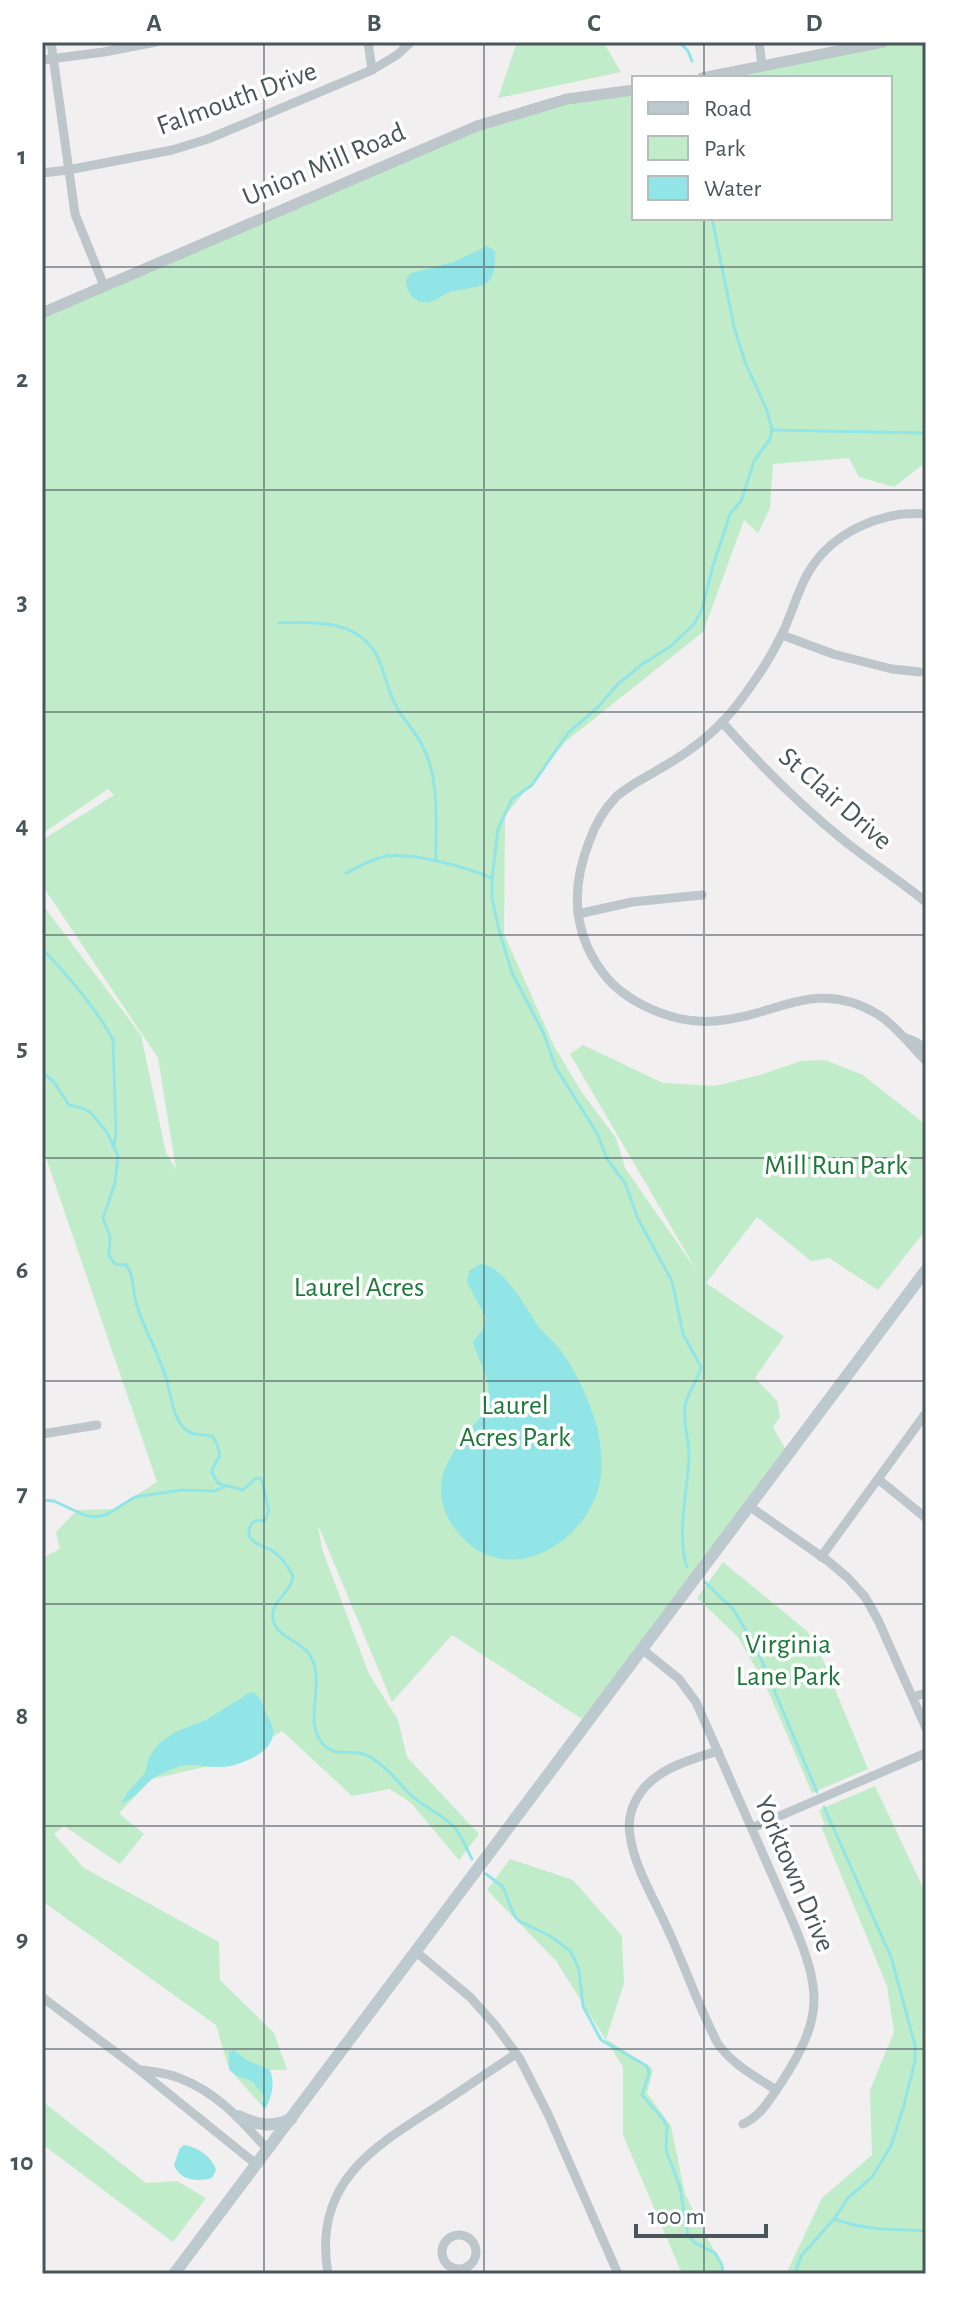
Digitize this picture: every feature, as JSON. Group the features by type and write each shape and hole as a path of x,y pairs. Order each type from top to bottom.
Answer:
{"main road":[{"path":"174,2274 926,1270"},
{"path":"238,2116 268,2126 291,2119"}],"street":[{"path":"51,42 75,214 104,286"},
{"path":"42,60 115,51 156,42"},
{"path":"368,42 372,70"},
{"name":"Falmouth Drive","path":"42,173 172,150 208,139 372,70 411,42"},
{"path":"759,42 762,65"},
{"path":"711,76 883,42"},
{"name":"Union Mill Road","path":"42,313 499,118 567,99 632,90"},
{"path":"926,514 893,515 866,524 828,547 803,582 782,635 753,682 722,722 687,751 626,789 607,807 594,828 580,863 576,888 578,914 594,959 610,982 633,1000 659,1013 687,1020 716,1021 794,1001 831,999 879,1016 906,1038 926,1061"},
{"path":"782,635 833,654 892,669 920,672"},
{"name":"St Clair Drive","path":"722,722 807,809 926,902"},
{"path":"578,914 632,902 702,895"},
{"path":"906,1038 926,1049"},
{"path":"821,1557 926,1413"},
{"path":"42,1434 97,1425"},
{"path":"878,1479 926,1518"},
{"path":"749,1506 848,1578 865,1597 926,1728"},
{"name":"Yorktown Drive","path":"642,1649 685,1686 701,1712 803,1945 815,1992 807,2038 756,2117 743,2124"},
{"path":"913,1697 926,1693"},
{"path":"718,1751 668,1769 649,1783 636,1799 630,1818 630,1838 718,2044 741,2068 776,2090"},
{"path":"752,1828 926,1753"},
{"path":"415,1951 470,1997 532,2079 618,2274"},
{"path":"42,1997 256,2164"},
{"path":"328,2274 325,2250 331,2214 340,2190 354,2168 394,2133 516,2054"},
{"path":"138,2069 177,2076 204,2089 238,2116 267,2149"}],"green space":[{"path":"517,42 603,42 621,72 498,98"},
{"path":"885,42 926,42 926,462 894,487 859,477 849,458 773,464 770,508 758,533 744,520 703,632 565,742 505,816 504,934 554,1046 581,1091 616,1138 625,1168 697,1271 570,1054 583,1045 663,1083 715,1086 801,1061 825,1060 863,1075 926,1125 926,1230 878,1290 829,1258 811,1261 757,1217 706,1283 784,1336 755,1378 777,1401 780,1417 773,1427 788,1454 588,1723 452,1635 392,1702 318,1525 322,1549 369,1674 398,1720 407,1757 479,1834 459,1860 411,1803 390,1789 352,1796 282,1731 235,1760 152,1779 119,1813 144,1834 120,1864 64,1826 54,1834 84,1868 219,1942 220,1980 274,2033 287,2070 270,2070 265,2109 229,2069 216,2025 42,1901 42,1558 60,1549 56,1532 77,1510 114,1509 157,1482 42,1146 42,904 141,1035 166,1153 176,1169 158,1058 42,885 42,840 114,795 108,789 42,834 42,313 499,118 632,89 632,220 892,220 892,76 704,76"},
{"name":"Virginia Lane Park","path":"723,1562 807,1631 820,1653 868,1769 812,1793 766,1686 737,1636 697,1598"},
{"path":"875,1786 926,1894 926,2274 786,2274 822,2198 872,2155 870,2090 894,2032 887,1986 821,1826 825,1825 819,1810"},
{"path":"510,1859 573,1880 622,1936 624,1983 606,2039 653,2069 647,2093 671,2126 685,2194 726,2274 682,2274 623,2135 623,2067 556,1961 487,1890"},
{"path":"42,2101 146,2183 177,2181 206,2198 173,2242 42,2144"}],"water":[{"path":"487,246 495,251 495,264 486,284 450,292 430,302 420,302 410,293 406,280 411,273 454,262"},
{"path":"480,1264 504,1278 538,1326 563,1354 586,1395 600,1443 601,1477 588,1511 561,1542 524,1558 504,1559 485,1554 467,1542 450,1522 441,1496 447,1464 482,1414 488,1400 486,1377 473,1342 483,1329 486,1318 467,1282 469,1271"},
{"path":"253,1692 261,1701 273,1728 273,1737 265,1749 234,1765 184,1765 176,1768 150,1780 121,1803 145,1773 149,1757 160,1742 177,1731 206,1720"},
{"path":"234,2050 246,2060 270,2070 272,2090 265,2109 261,2104 265,2097 255,2084 229,2069 229,2051"},
{"path":"184,2145 208,2157 216,2170 212,2178 190,2179 180,2174 174,2165"}],"waterway":[{"path":"679,42 692,61"},
{"path":"687,1567 683,1542 689,1456 685,1407 701,1367 683,1334 672,1281 638,1219 625,1183 607,1159 597,1133 556,1068 543,1032 512,973 492,898 492,879 498,829 512,799 532,785 568,733 598,707 618,684 671,646 694,624 702,610 730,514 741,501 754,461 770,439 772,429 766,408 745,362 734,327 712,220"},
{"path":"772,430 926,433"},
{"path":"279,623 335,626 360,636 370,645 395,704 428,758 435,787 436,861"},
{"path":"346,873 377,859 399,856 440,862 492,878"},
{"path":"42,949 81,993 113,1040 114,1145"},
{"path":"42,1072 54,1082 69,1105 90,1112 107,1132 118,1156 115,1183 103,1218 110,1237 109,1256 115,1264 126,1265 129,1270 135,1301 162,1366 179,1421 189,1432 212,1436 220,1456 212,1473 218,1483 243,1490 256,1478 261,1478 269,1510 265,1521 254,1521 250,1525 249,1536 278,1555 293,1576 275,1607 273,1619 279,1631 307,1652 315,1667 314,1721 320,1740 332,1750 363,1754 381,1765 415,1799 454,1827 472,1859"},
{"path":"42,1500 54,1501 94,1517 106,1515 135,1497 182,1490 215,1491 225,1486"},
{"path":"705,1582 733,1609 756,1647 817,1792"},
{"path":"795,2274 801,2256 834,2219 847,2199 872,2177 891,2146 915,2061 915,2045 891,1957 824,1807"},
{"path":"486,1874 503,1887 519,1921 550,1936 570,1951 579,1970 583,2006 601,2040 647,2066 649,2074 642,2095 667,2126 666,2150 680,2187 688,2235 695,2243 715,2253 723,2274"},
{"path":"834,2219 869,2228 926,2231"}],"park label":[{"name":"Mill Run Park","path":"836,1166"},
{"name":"Laurel Acres","path":"359,1288"},
{"name":"Laurel Acres Park","path":"515,1422"}]}
